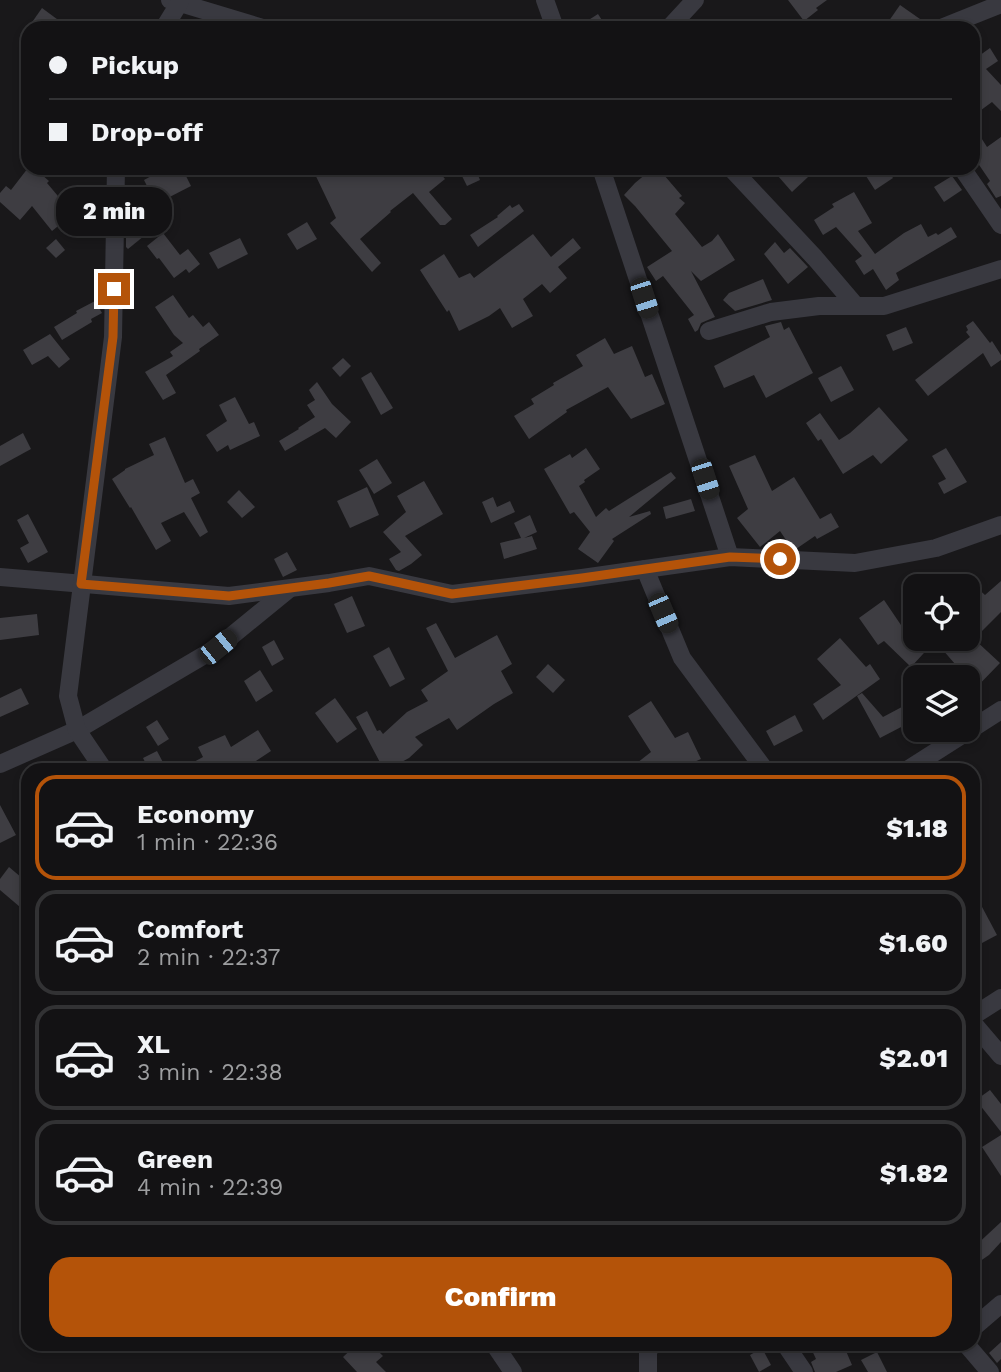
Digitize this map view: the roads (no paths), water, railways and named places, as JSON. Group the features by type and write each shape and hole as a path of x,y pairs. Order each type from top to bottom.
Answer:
{"street":[{"path":"545,0 552,21"},
{"path":"676,21 695,0"},
{"path":"167,21 175,1 240,21"},
{"path":"958,21 1001,4"},
{"path":"99,763 77,730 68,696 113,337 116,175"},
{"path":"603,175 730,557"},
{"path":"738,175 856,306"},
{"path":"967,175 1001,225"},
{"path":"709,331 771,312 819,306 884,306 1001,269"},
{"path":"0,577 229,596 369,576 452,594 730,557 855,563 936,548 1001,525"},
{"path":"645,569 682,658 760,763"},
{"path":"0,764 77,730 218,647 290,588"},
{"path":"918,763 1001,710"},
{"path":"980,1012 1001,998"},
{"path":"980,1031 1001,1056"},
{"path":"980,1322 1001,1304"},
{"path":"499,1351 513,1372"},
{"path":"648,1351 648,1372"},
{"path":"790,1351 804,1372"},
{"path":"972,1351 990,1372"}]}
